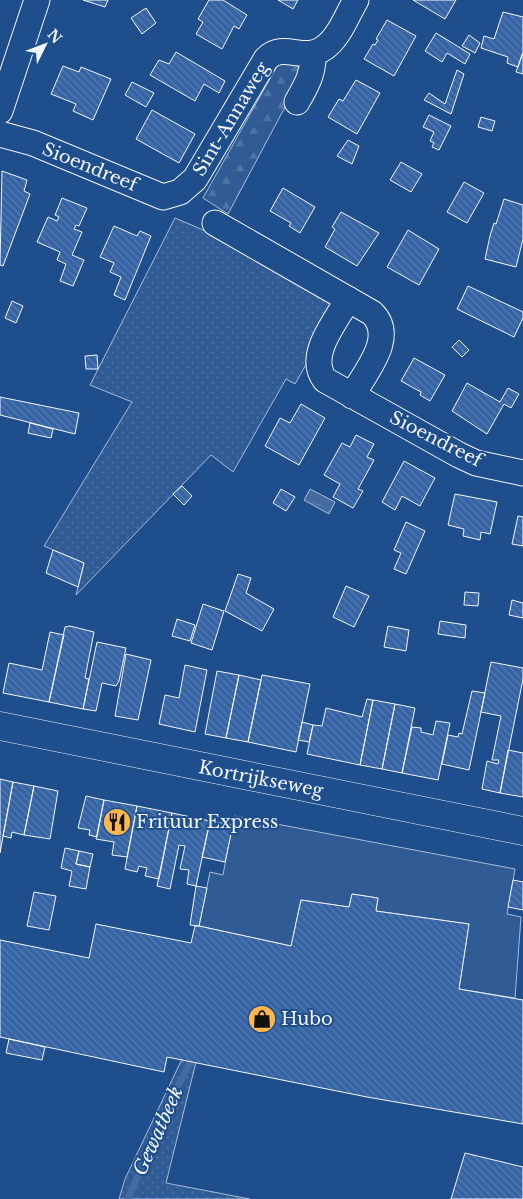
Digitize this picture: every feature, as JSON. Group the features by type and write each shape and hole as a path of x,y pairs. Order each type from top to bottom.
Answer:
{"main road":[{"name":"Kortrijkseweg","path":"0,726 523,831"}],"street":[{"path":"0,111 37,0"},
{"path":"297,102 310,79 313,54 323,50 333,39 356,0"},
{"name":"Sint-Annaweg","path":"180,192 191,184 198,174 266,58 282,50 302,55 313,54"},
{"name":"Sioendreef","path":"0,134 33,143 163,196 180,192"},
{"path":"215,223 372,313 380,323 383,332 380,346 352,396"},
{"name":"Sioendreef","path":"348,299 320,349 318,362 325,380 476,463 523,473"}],"green space":[{"path":"283,61 291,61 298,66 301,77 228,214 203,198 276,68"},
{"path":"175,218 231,242 328,298 333,309 330,322 295,384 286,379 233,472 211,455 76,595 84,563 44,546 132,402 90,385"},
{"path":"182,1059 196,1062 166,1183 250,1199 119,1199 125,1179"}],"shaded area":[{"path":"234,816 515,869 507,914 521,917 515,998 459,989 469,924 376,911 378,898 352,894 349,907 301,900 291,946 199,926 210,872 223,875"}],"water":[{"path":"310,489 335,502 329,514 304,500"}],"building":[{"path":"83,0 108,0 105,7"},
{"path":"209,0 223,0 247,15 239,29 234,26 222,49 196,34 203,22 198,19"},
{"path":"278,0 298,0 293,9"},
{"path":"413,0 456,0 445,19"},
{"path":"146,8 156,23 142,34 131,18"},
{"path":"503,12 523,17 523,52 518,67 507,63 508,57 481,48 484,36 494,39"},
{"path":"387,20 416,36 394,76 364,59 373,44 375,45 378,40 376,39"},
{"path":"436,33 470,54 465,64 447,53 442,62 425,51"},
{"path":"469,35 480,43 475,53 462,46"},
{"path":"176,52 225,81 219,93 204,84 195,101 150,75 159,60 169,64"},
{"path":"523,52 523,74 516,72"},
{"path":"63,66 79,72 81,67 111,79 93,120 73,111 76,104 51,94"},
{"path":"457,70 464,74 451,114 424,100 429,93 445,104"},
{"path":"356,80 380,93 357,134 328,117 339,99 343,101"},
{"path":"132,82 154,93 146,107 125,95"},
{"path":"152,110 195,134 179,163 136,139"},
{"path":"429,115 451,126 439,150 432,147 434,143 430,141 434,132 423,127"},
{"path":"481,117 495,121 492,131 478,127"},
{"path":"348,140 359,146 352,164 337,156"},
{"path":"401,162 422,174 411,192 390,180"},
{"path":"2,171 27,180 24,191 30,194 3,266 0,265"},
{"path":"464,182 484,193 467,223 447,212"},
{"path":"283,188 315,207 300,233 289,226 291,223 270,211"},
{"path":"62,198 87,208 79,226 76,225 74,229 82,232 72,255 84,260 73,286 60,281 66,264 57,260 60,252 37,242 48,217 57,221 59,217 55,215"},
{"path":"504,199 523,205 523,239 516,267 485,259 494,223 496,224"},
{"path":"341,212 379,233 357,266 325,247 335,229 332,227"},
{"path":"114,226 137,236 140,231 151,236 125,300 114,295 121,277 110,272 114,263 100,257"},
{"path":"408,230 439,249 419,285 387,267"},
{"path":"468,286 523,312 523,318 514,337 457,309"},
{"path":"12,301 23,306 16,323 5,318"},
{"path":"459,340 469,350 462,357 452,347"},
{"path":"97,355 98,369 86,369 85,356"},
{"path":"414,358 445,375 430,401 420,395 421,392 401,381"},
{"path":"467,383 500,402 508,388 519,394 511,408 504,404 487,434 452,411"},
{"path":"0,397 79,413 75,434 0,415"},
{"path":"301,404 325,418 299,465 265,446 280,418 290,423"},
{"path":"30,423 53,429 51,438 28,433"},
{"path":"356,435 374,444 367,457 374,460 358,489 363,491 353,508 333,497 340,484 324,475 342,443 350,447"},
{"path":"404,461 435,478 420,506 402,496 395,510 382,502"},
{"path":"182,486 192,496 184,505 173,494"},
{"path":"281,489 295,497 286,511 273,503"},
{"path":"455,494 497,502 490,534 481,532 480,540 463,536 464,529 448,525"},
{"path":"518,516 523,517 523,546 512,544"},
{"path":"406,522 425,531 406,574 394,569 401,553 394,550"},
{"path":"53,550 84,563 78,587 46,573"},
{"path":"238,574 251,578 246,593 274,609 262,631 225,611"},
{"path":"346,586 369,596 354,627 333,617"},
{"path":"465,592 479,593 478,606 464,605"},
{"path":"512,600 523,603 523,618 509,615"},
{"path":"203,604 224,611 212,650 191,643"},
{"path":"177,619 195,625 190,641 172,636"},
{"path":"440,621 466,625 465,638 438,634"},
{"path":"70,626 94,632 85,678 89,679 83,709 49,702 65,627"},
{"path":"388,626 409,630 406,651 384,647"},
{"path":"50,632 64,635 49,702 3,693 9,663 42,670"},
{"path":"97,642 126,648 119,681 116,686 102,683 96,711 83,709"},
{"path":"126,654 151,660 138,720 115,716"},
{"path":"491,662 523,668 523,679 500,793 482,789 487,761 498,764 499,760 492,760 501,716 481,712"},
{"path":"185,665 207,670 195,732 159,724 165,695 179,698"},
{"path":"217,671 239,675 226,738 205,734"},
{"path":"239,675 261,680 248,742 226,738"},
{"path":"262,675 310,684 296,752 248,742"},
{"path":"472,691 485,693 469,770 442,764 448,735 458,737 459,733 462,734"},
{"path":"367,699 373,700 360,765 307,754 313,725 322,726 326,708 362,717"},
{"path":"373,700 395,704 382,769 360,765"},
{"path":"395,704 415,708 402,773 382,769"},
{"path":"436,721 450,723 438,780 402,773 412,727 421,728 421,732 433,735"},
{"path":"302,722 313,725 309,742 298,740"},
{"path":"508,750 523,753 523,797 500,793"},
{"path":"0,779 13,782 0,853"},
{"path":"13,782 34,786 24,835 12,832 11,838 3,836"},
{"path":"34,786 58,791 50,839 24,835"},
{"path":"86,796 104,800 97,837 89,835 90,830 78,828"},
{"name":"Frituur Express","path":"104,800 137,806 127,857 112,855 114,842 96,839"},
{"path":"137,806 172,813 159,879 145,876 147,868 139,866 137,872 125,869"},
{"path":"172,813 210,821 196,886 187,884 189,870 180,869 185,846 179,845 170,889 157,886"},
{"path":"210,821 233,825 225,862 202,857"},
{"path":"65,848 79,851 76,864 90,867 86,889 69,886 72,871 61,868"},
{"path":"79,851 93,854 90,867 76,864"},
{"path":"513,880 523,882 523,910 508,907"},
{"path":"196,886 207,888 199,926 190,925"},
{"path":"34,892 56,896 49,930 27,926"},
{"name":"Hubo","path":"352,894 378,898 376,911 469,924 459,989 523,1000 523,1124 367,1097 167,1057 164,1072 0,1037 0,940 89,958 96,924 191,943 195,926 199,926 291,946 301,900 349,907"},
{"path":"9,1039 45,1047 42,1060 6,1053"},
{"path":"465,1153 523,1167 523,1199 451,1199"}],"waterway":[{"name":"Gewatbeek","path":"128,1199 166,1108 190,1063"}],"place":[{"name":"Frituur Express","path":"117,822"},
{"name":"Hubo","path":"262,1019"}]}
